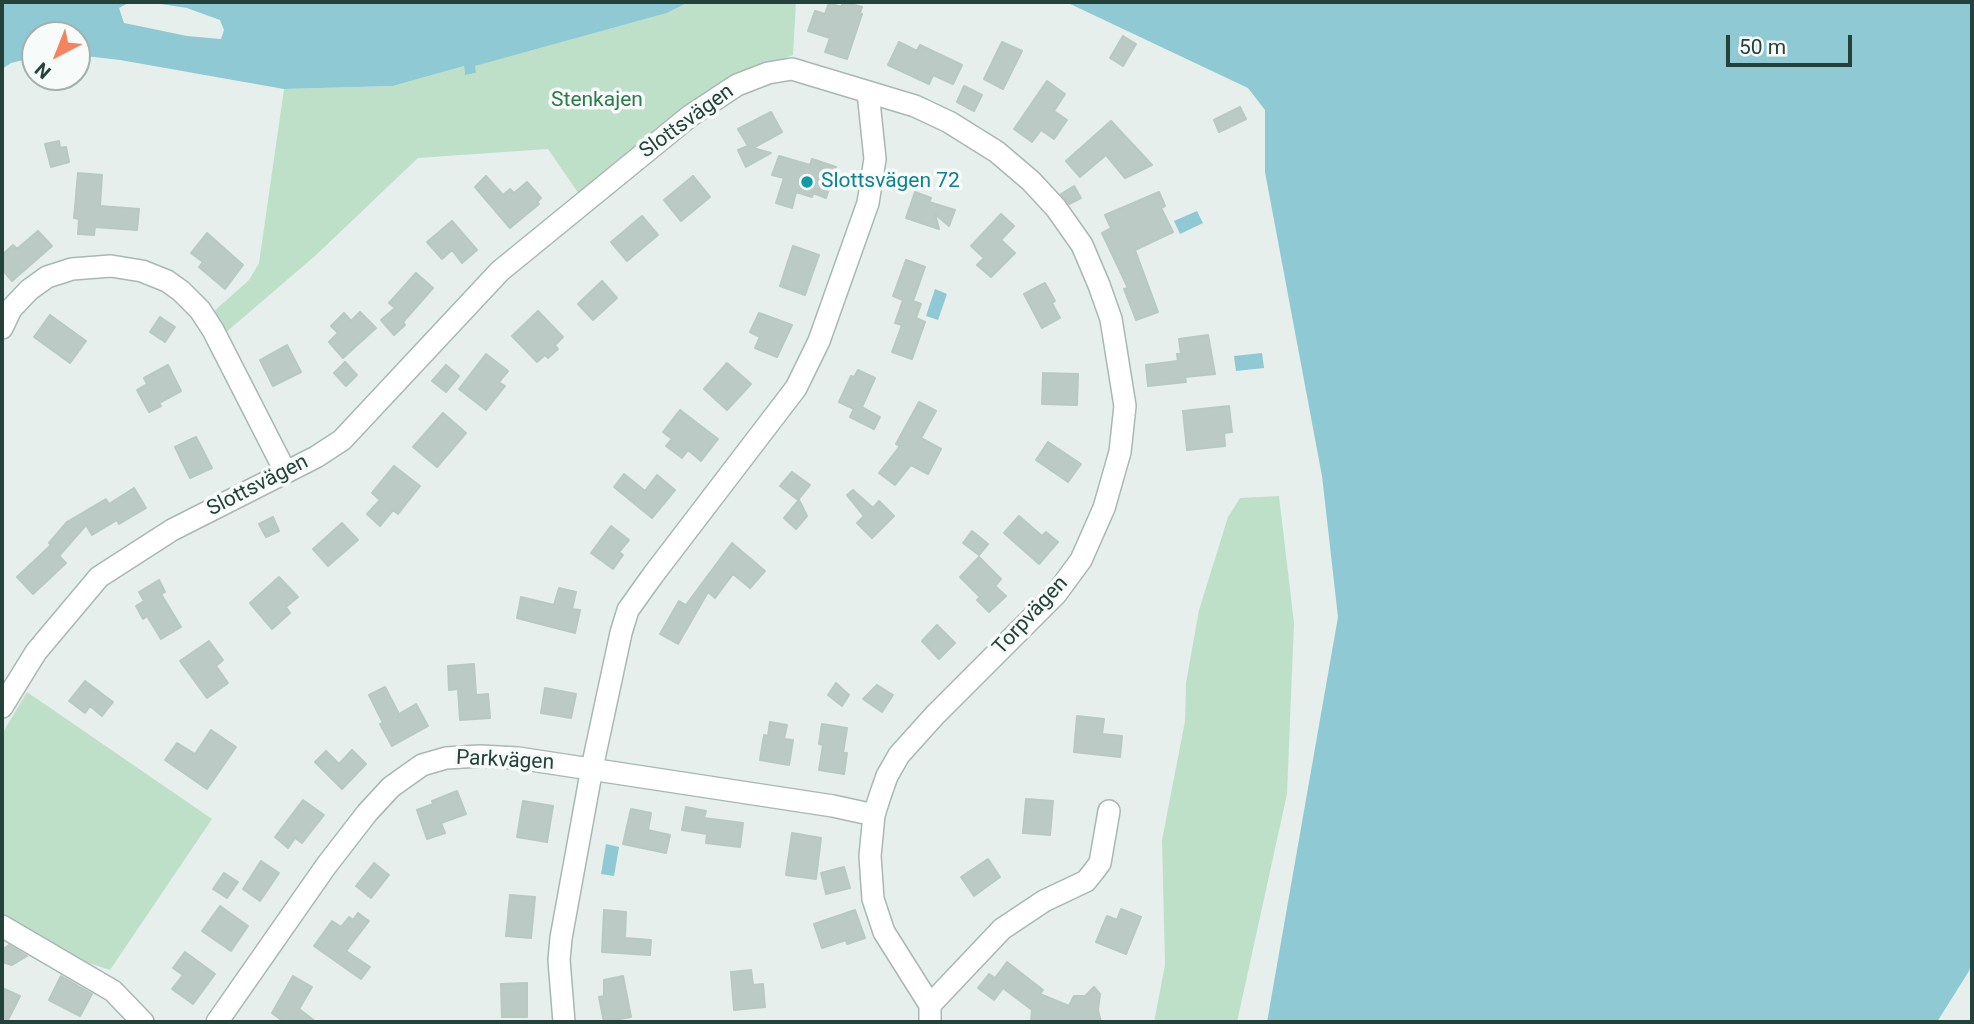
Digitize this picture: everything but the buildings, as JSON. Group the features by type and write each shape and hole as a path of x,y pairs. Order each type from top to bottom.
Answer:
{"street":[{"name":"Slottsvägen","path":"2,707 36,652 99,577 172,530 316,457 342,440 500,271 690,116 737,85 768,73 792,69 868,92"},
{"path":"564,1022 559,961 561,938 592,768 628,610 796,388 819,341 868,203 875,159 868,92"},
{"name":"Torpvägen","path":"868,92 915,106 949,122 997,152 1031,181 1056,208 1082,246 1111,319 1125,407 1120,452 1104,508 1081,560 1056,594 935,715 900,755 887,776 874,815 870,871 875,906 884,932 930,1014"},
{"path":"2,328 11,309 29,290 47,277 72,269 111,266 142,271 167,281 200,310 213,330 285,471"},
{"name":"Parkvägen","path":"217,1022 349,836 384,794 422,765 446,758 518,758 833,806 874,815"},
{"path":"930,1014 1002,929 1044,901 1086,881 1100,863 1109,811"},
{"path":"2,926 113,991 143,1022"}],"green space":[{"name":"Stenkajen","path":"689,2 796,2 793,55 756,69 581,197 548,149 418,158 316,255 224,334 212,313 249,280 259,263 284,89 393,86 464,66 465,75 476,73 474,66 667,13"},
{"path":"1279,496 1294,623 1287,794 1237,1022 1154,1022 1165,965 1162,840 1185,721 1186,683 1199,610 1228,517 1240,498"},
{"path":"27,692 212,819 110,970 68,956 2,914 2,734"}],"water":[{"path":"2,2 130,2 119,8 124,23 187,36 221,39 224,30 220,20 187,8 147,2 689,2 667,13 475,66 476,73 465,75 464,66 393,86 284,89 91,57 91,21 21,21 21,60 2,69"},
{"path":"1066,2 1972,2 1972,960 1969,971 1937,1022 1267,1022 1338,617 1322,476 1265,172 1265,110 1248,88"},
{"path":"1197,211 1203,223 1180,234 1174,221"},
{"path":"935,289 947,294 938,320 926,316"},
{"path":"1262,353 1264,368 1236,371 1234,356"},
{"path":"606,844 619,847 614,876 601,874"}],"place":[{"name":"Slottsvägen 72","path":"807,182"}]}
